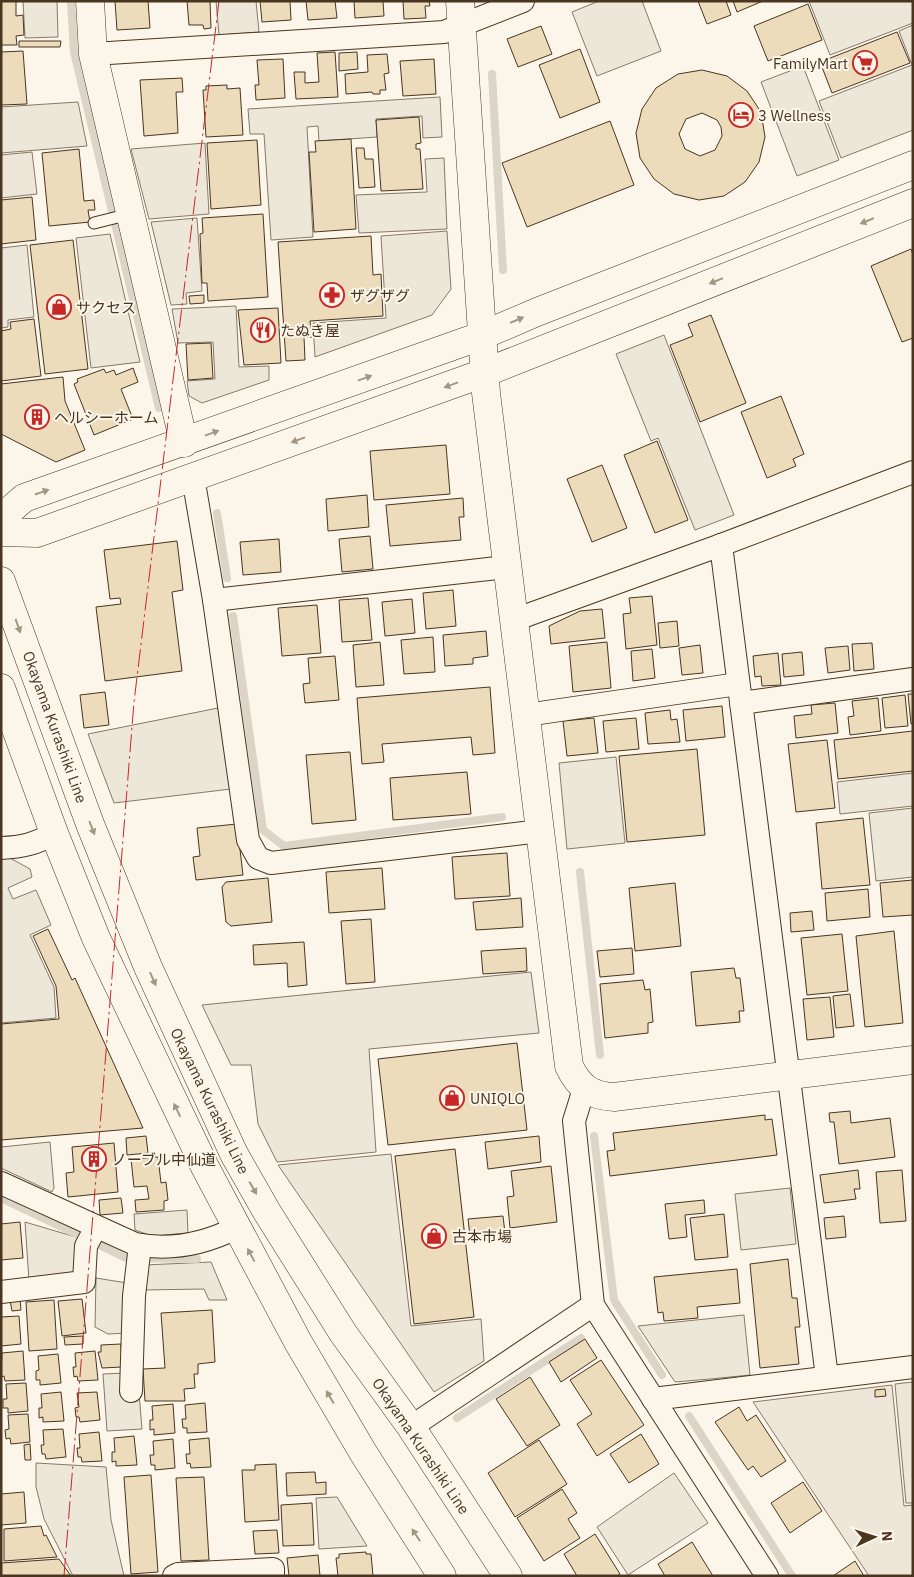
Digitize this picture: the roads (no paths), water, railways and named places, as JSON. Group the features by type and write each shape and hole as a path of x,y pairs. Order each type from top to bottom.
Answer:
{"street":[{"path":"90,1 93,54 112,219 184,443"},
{"path":"93,54 444,32 461,13 523,1"},
{"path":"461,13 484,373 506,567 569,1066 584,1089 599,1097 614,1097 913,1060"},
{"path":"1,518 24,498 184,443 481,336 537,312 913,165"},
{"path":"1,532 37,532 484,373 913,203"},
{"path":"514,620 722,545 913,472"},
{"path":"193,477 214,600 248,840 258,858 271,863 540,831"},
{"path":"722,545 827,1377"},
{"path":"214,600 506,567"},
{"name":"Okayama Kurashiki Line","path":"1,581 90,824 148,967 234,1154 267,1212 343,1333 411,1427 508,1576"},
{"path":"526,715 740,693 913,679"},
{"path":"1,688 54,833 96,938 158,1072 236,1228 298,1342 364,1454 442,1576"},
{"path":"1,848 26,846 54,833"},
{"path":"584,1089 574,1121 593,1305 767,1576"},
{"path":"1,1182 91,1236 138,1254 153,1248 213,1240 236,1228"},
{"path":"1,1292 84,1282 91,1236"},
{"path":"131,1390 138,1254"},
{"path":"411,1427 593,1305"},
{"path":"653,1399 913,1366"},
{"path":"174,1576 178,1574 273,1569 273,1576"}],"waterway":[{"path":"71,1 74,52 159,408"},
{"path":"492,74 503,270"},
{"path":"217,513 227,578"},
{"path":"233,616 263,830 284,846 502,817"},
{"path":"580,872 600,1055"},
{"path":"594,1136 614,1300 662,1375"},
{"path":"1,1198 126,1258 197,1259"},
{"path":"457,1418 581,1338"},
{"path":"689,1416 792,1576"}],"place":[{"name":"FamilyMart","path":"865,63"},
{"name":"3 Wellness","path":"741,115"},
{"name":"ザグザグ","path":"332,295"},
{"name":"サクセス","path":"59,307"},
{"name":"たぬき屋","path":"263,330"},
{"name":"ヘルシーホーム","path":"37,417"},
{"name":"UNIQLO","path":"452,1098"},
{"name":"ノーブル中仙道","path":"94,1159"},
{"name":"古本市場","path":"434,1236"}]}
